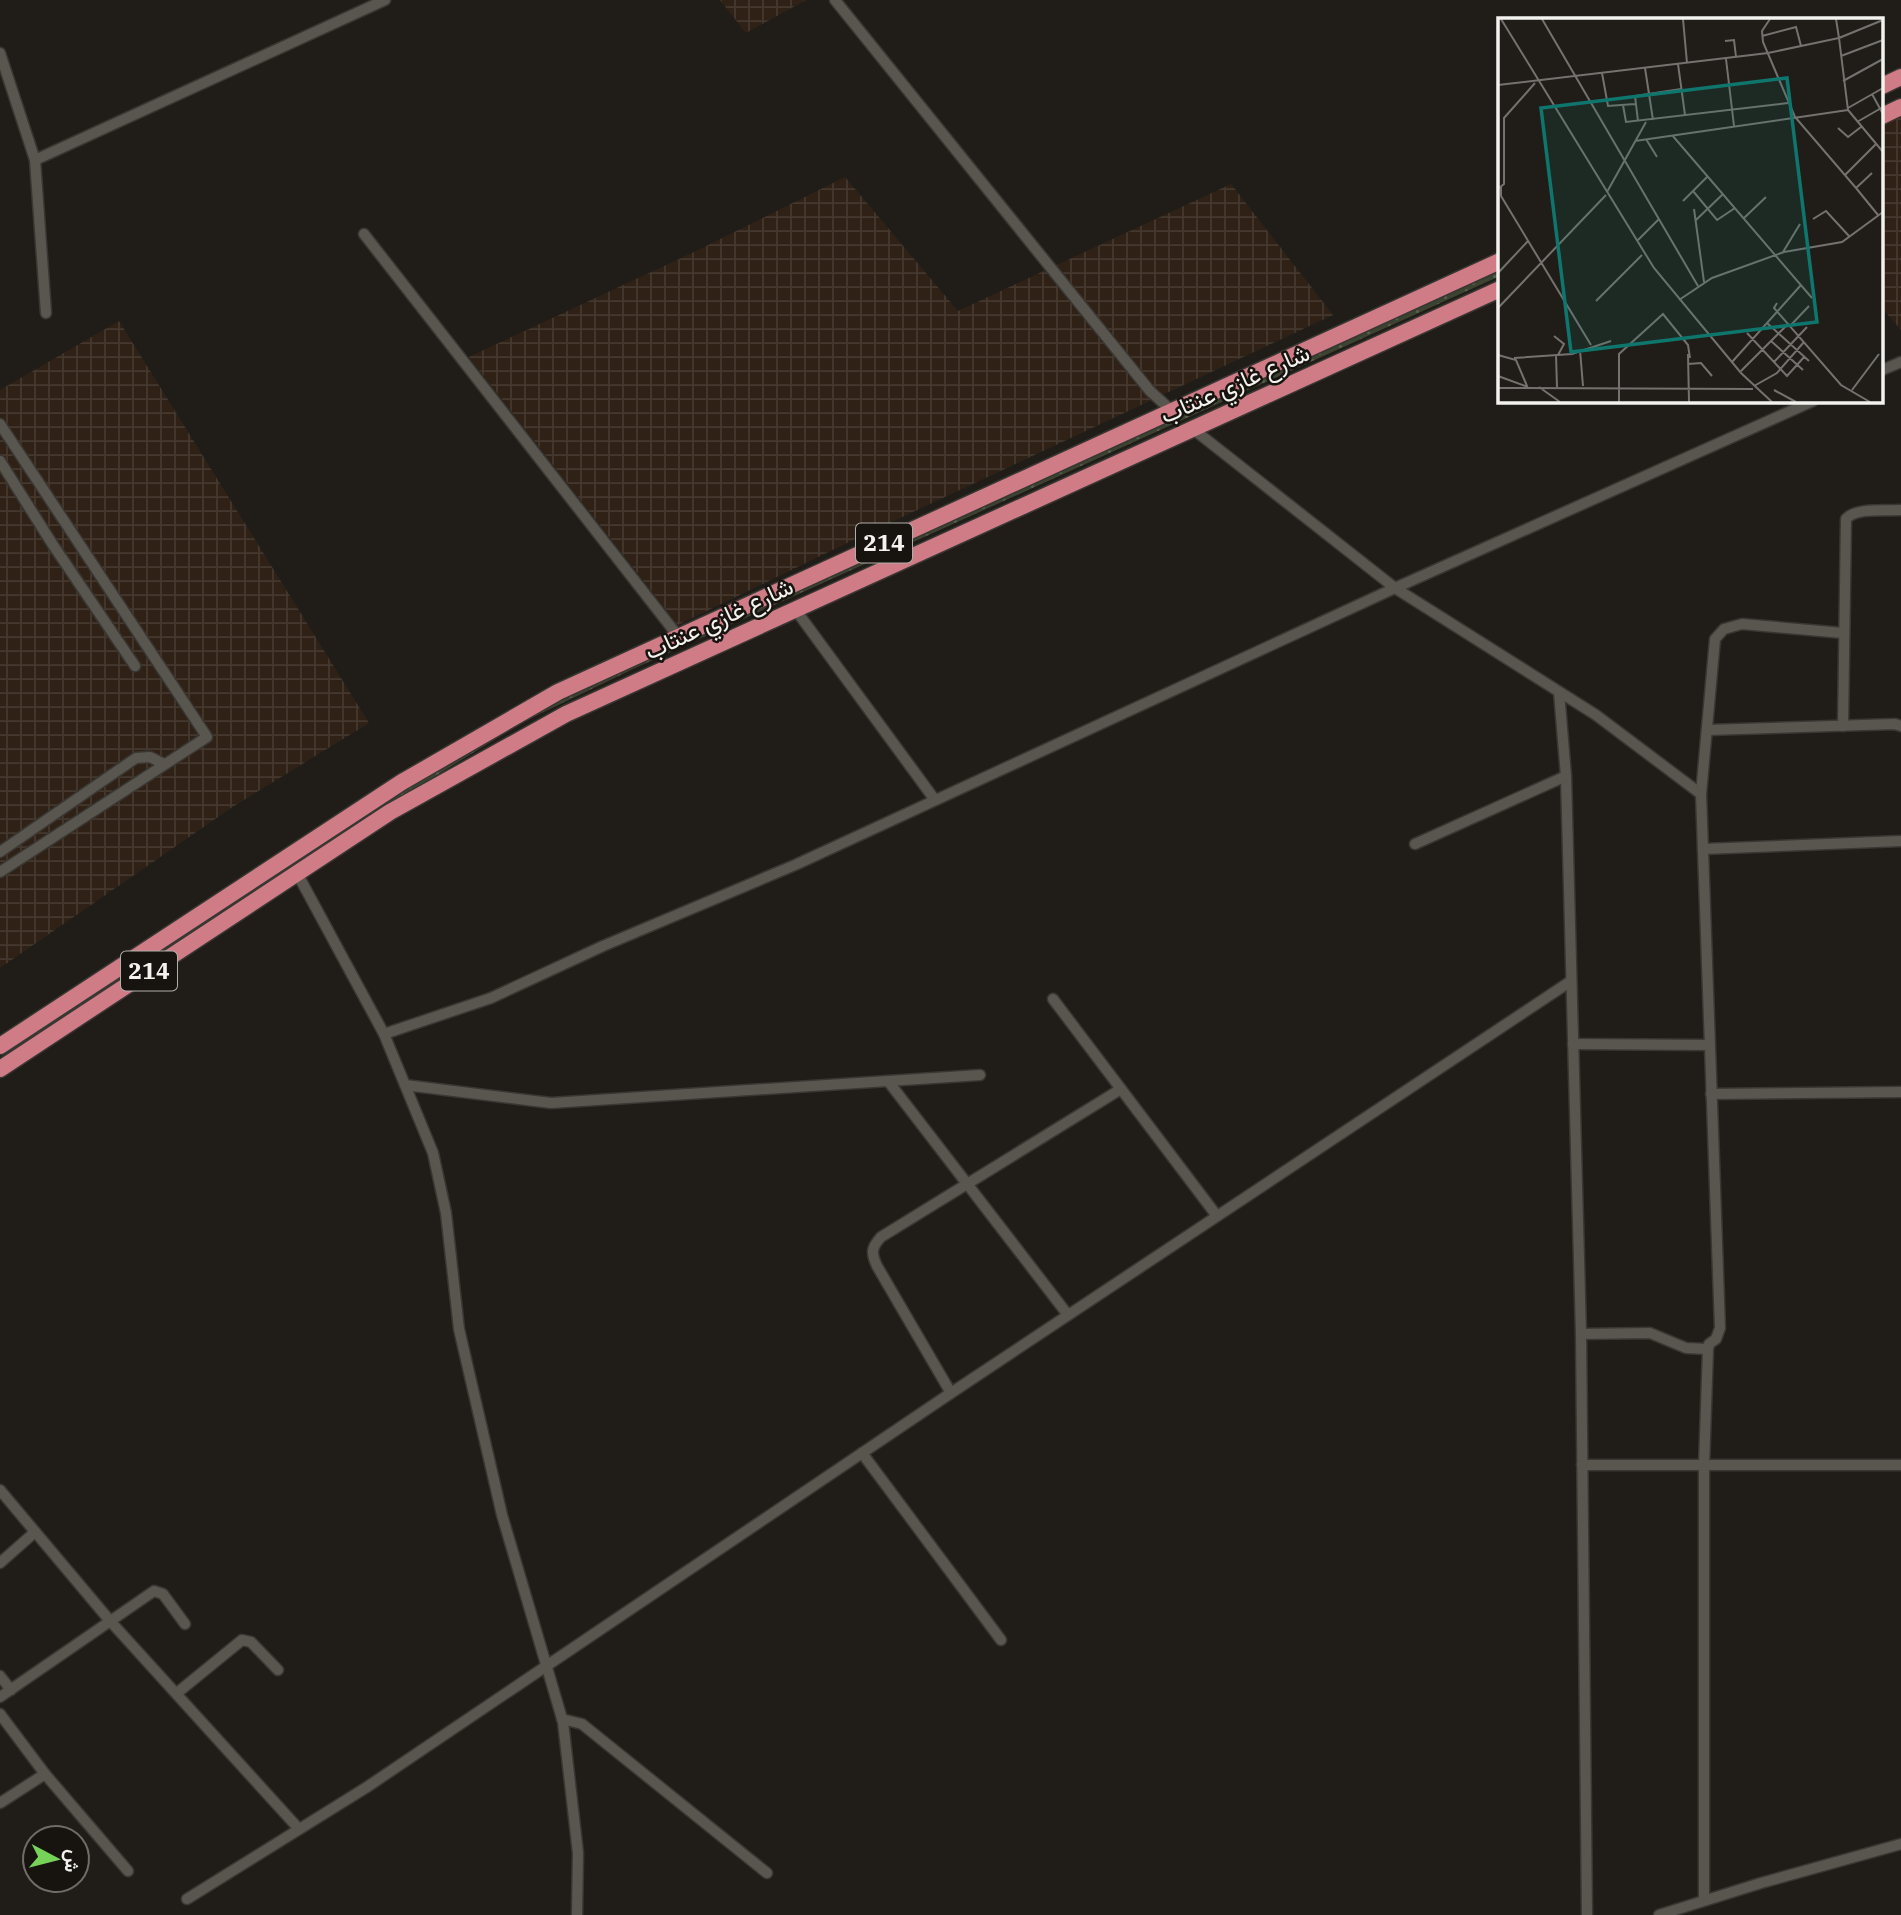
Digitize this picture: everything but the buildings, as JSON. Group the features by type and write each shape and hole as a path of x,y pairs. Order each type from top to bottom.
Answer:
{"highway":[{"path":"1884,85 1901,77"},
{"path":"1884,115 1901,107"},
{"name":"214","path":"0,1046 402,782 558,692 1498,262"},
{"name":"شارع غازي عنتاب","path":"0,1069 390,812 566,714 1498,290"}],"street":[{"path":"35,160 385,0"},
{"path":"835,0 1150,391 1172,411"},
{"path":"0,52 2,67 35,160 46,313"},
{"path":"364,234 678,636"},
{"path":"1884,369 1901,362"},
{"path":"384,1034 491,998 603,946 795,864 1395,589 1812,402"},
{"path":"0,424 207,737 0,872"},
{"path":"1193,429 1395,589 1596,715 1701,794"},
{"path":"0,461 135,666"},
{"path":"1843,726 1846,519 1850,514 1901,510"},
{"path":"795,609 935,800"},
{"path":"1704,1900 1704,1466 1708,1349 1720,1328 1701,794 1715,639 1724,629 1742,624 1843,633"},
{"path":"1559,692 1566,776 1581,1334 1587,1915"},
{"path":"1707,730 1895,724 1901,726"},
{"path":"0,852 136,758 150,757 164,764"},
{"path":"1415,844 1566,776"},
{"path":"1703,849 1901,841"},
{"path":"297,873 384,1034 433,1153 446,1213 459,1329 502,1515 562,1719 572,1785 578,1853 577,1915"},
{"path":"187,1899 367,1787 547,1668 951,1393 1571,981"},
{"path":"1052,999 1217,1216"},
{"path":"1573,1044 1709,1045"},
{"path":"405,1085 551,1103 980,1075"},
{"path":"888,1081 1068,1315"},
{"path":"951,1393 872,1255 873,1246 881,1237 1121,1089"},
{"path":"1711,1094 1901,1092"},
{"path":"1581,1334 1650,1333 1686,1348 1708,1349"},
{"path":"862,1453 1002,1640"},
{"path":"1582,1465 1901,1465"},
{"path":"0,1490 111,1622 299,1829"},
{"path":"0,1563 35,1532"},
{"path":"0,1697 155,1591 163,1594 185,1624"},
{"path":"177,1693 242,1640 251,1642 278,1670"},
{"path":"0,1676 11,1690"},
{"path":"0,1714 45,1774 128,1871"},
{"path":"562,1719 582,1724 766,1873"},
{"path":"0,1803 45,1774"},
{"path":"1659,1915 1901,1844"}],"shaded area":[{"path":"720,0 806,0 746,33"},
{"path":"1901,111 1901,330 1884,310 1884,120"},
{"path":"845,177 958,311 1231,184 1333,315 678,625 469,357 694,252"},
{"path":"119,321 369,723 231,808 0,968 0,390"}],"green space":[{"path":"1498,271 1498,277 633,669 523,722 411,791 12,1051 11,1049 401,789 525,715"}]}
